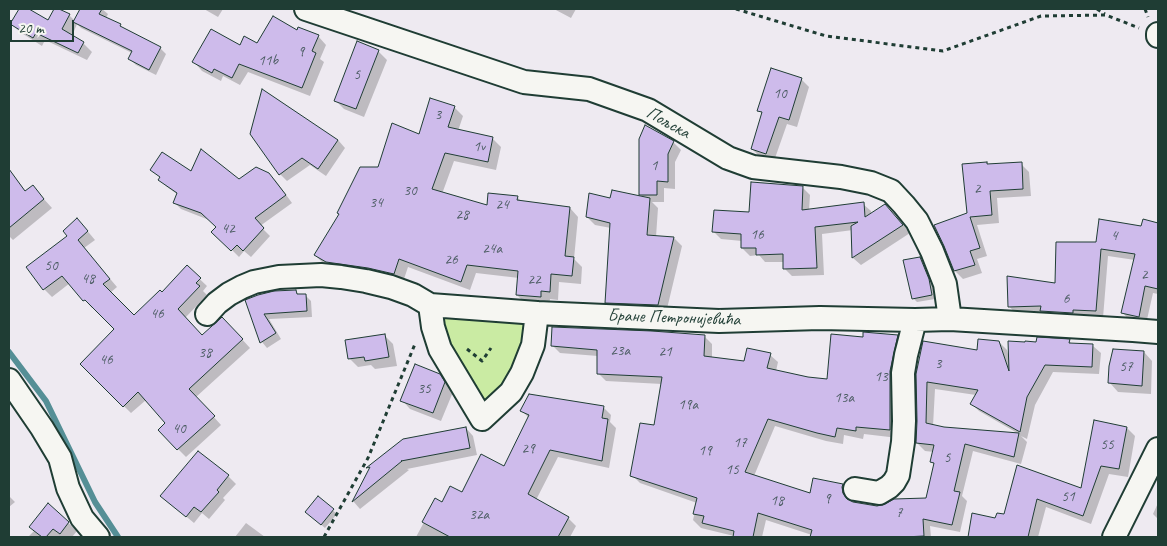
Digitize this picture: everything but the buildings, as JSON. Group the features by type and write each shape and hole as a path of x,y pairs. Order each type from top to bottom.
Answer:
{"street":[{"name":"Пољска","path":"306,9 524,82 589,89 648,110 728,158 753,167 871,182 891,191 917,221 932,251 944,284 950,319"},
{"name":"Бране Петронијевића","path":"207,314 229,294 254,282 266,279 321,276 366,281 413,295 430,305 537,313 719,321 820,318 950,319 1158,332"},
{"path":"430,305 433,327 440,349 482,418 511,392 522,373 533,345 537,313"},
{"path":"855,489 879,493 889,487 898,475 904,435 903,373 915,320"},
{"path":"9,380 60,458 71,496 82,518 98,537"},
{"path":"1114,537 1150,488 1158,449"}],"path":[{"path":"736,9 826,36 944,51 1040,16 1106,15"},
{"path":"1097,9 1106,15 1158,35"},
{"path":"324,537 368,458 417,339"}],"green space":[{"path":"447,316 526,322 526,331 511,378 490,400 484,401 446,345 443,320"}],"waterway":[{"path":"9,352 46,401 95,502 118,537"}]}
